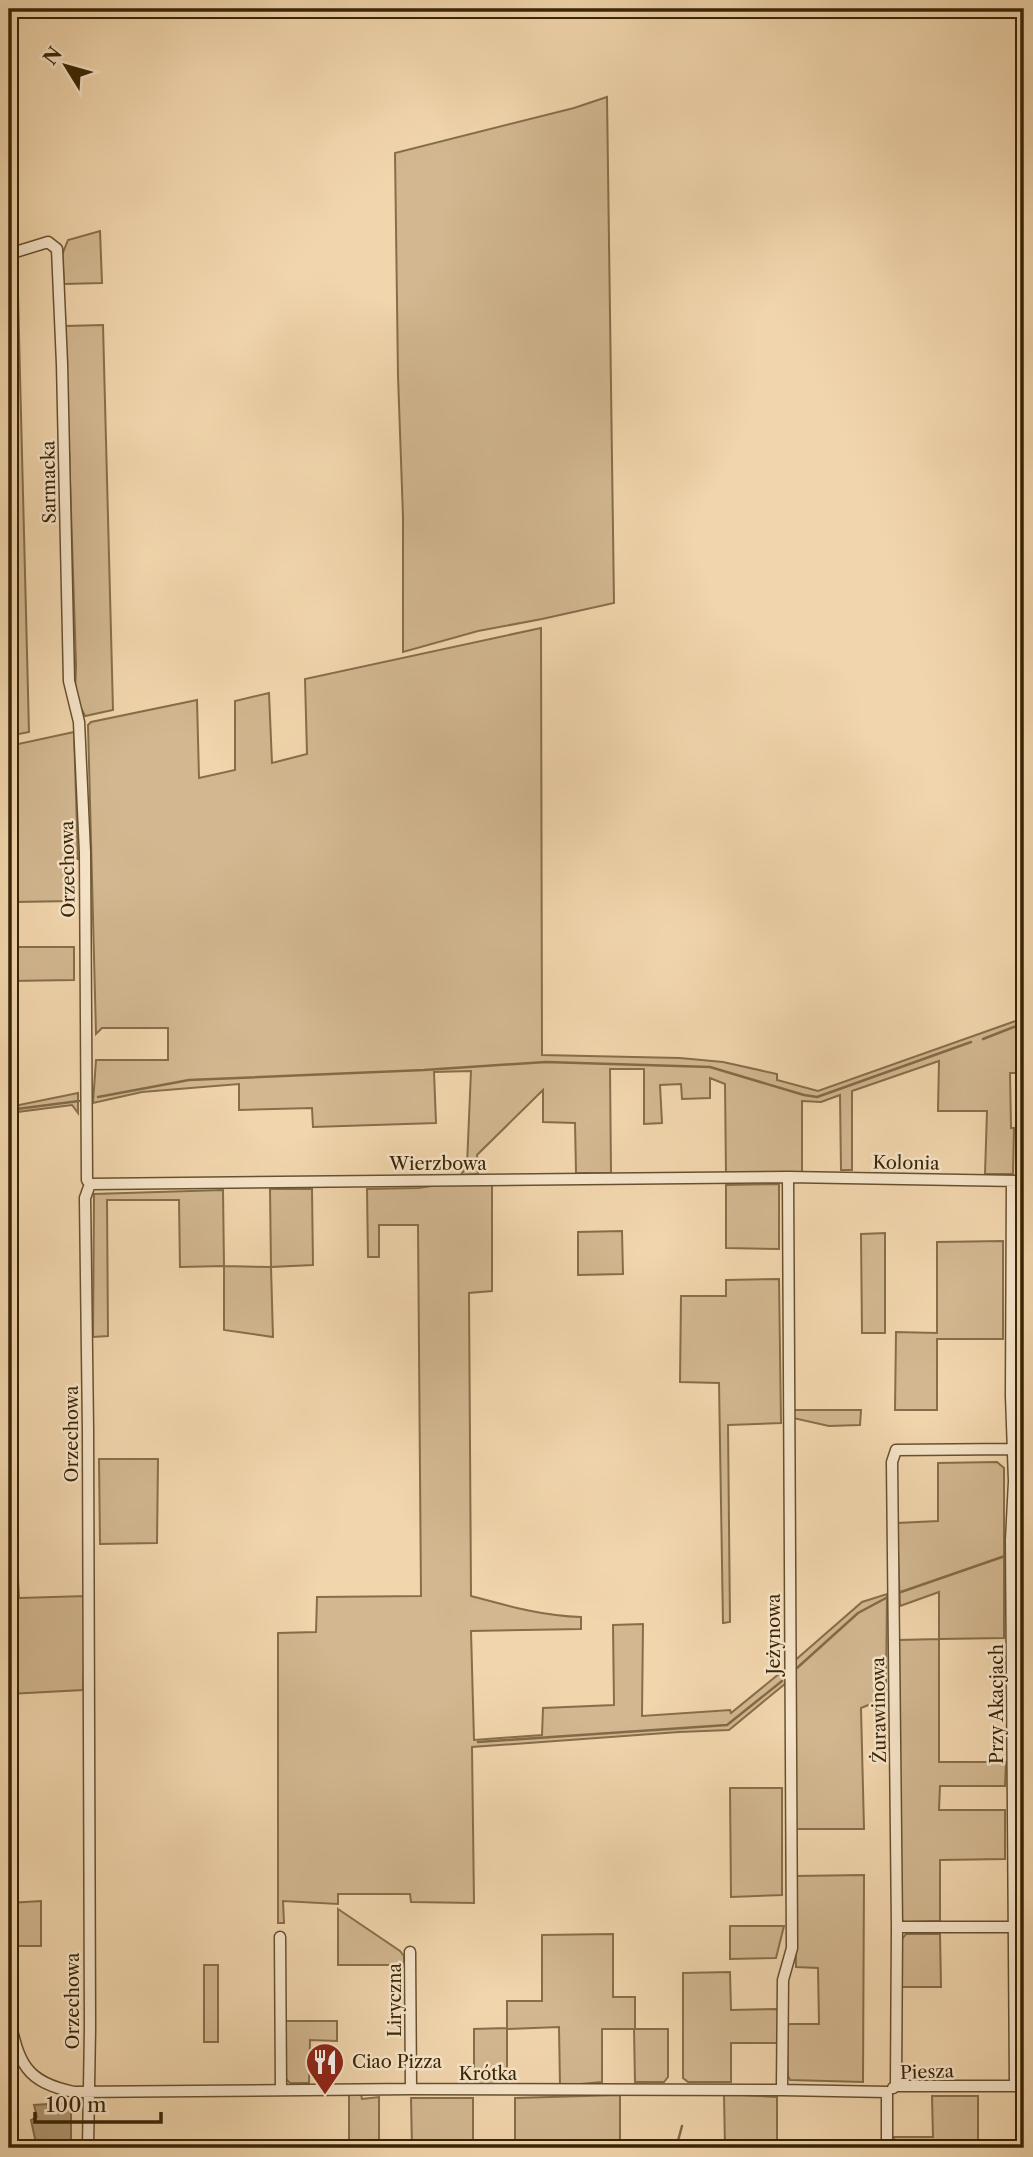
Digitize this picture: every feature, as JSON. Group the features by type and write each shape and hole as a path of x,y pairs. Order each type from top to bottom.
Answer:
{"street":[{"name":"Sarmacka","path":"9,254 48,242 57,248 69,681 79,722"},
{"name":"Orzechowa","path":"79,722 85,853 87,1180 90,1184 85,1198 88,1430 88,2148"},
{"name":"Wierzbowa","path":"90,1184 788,1177"},
{"name":"Kolonia","path":"788,1177 1024,1181"},
{"name":"Jeżynowa","path":"782,2090 783,1980 792,1948 788,1177"},
{"name":"Przy Akacjach","path":"1012,1181 1014,1493 1011,1540 1020,2087"},
{"path":"1012,1323 1024,1323"},
{"name":"Żurawinowa","path":"891,2089 897,1927 892,1462 896,1450 1013,1449"},
{"path":"1012,1608 1024,1608"},
{"path":"897,1927 1019,1928"},
{"path":"280,1937 281,2090"},
{"name":"Liryczna","path":"410,1952 411,2089"},
{"name":"Krótka","path":"9,2017 23,2064 35,2077 51,2087 75,2092 891,2089"},
{"name":"Piesza","path":"887,2148 891,2089 1020,2087"}],"shaded area":[{"path":"607,97 614,603 478,631 403,652 403,517 395,153 574,108"},
{"path":"100,231 102,283 64,284 62,255 68,240"},
{"path":"17,255 29,732 9,736 9,257"},
{"path":"103,325 113,710 85,716 75,696 65,326"},
{"path":"541,628 542,1055 680,1058 723,1062 777,1074 777,1080 818,1091 1024,1018 1024,1073 1010,1073 1011,1128 1014,1128 1013,1174 985,1174 987,1111 938,1111 939,1061 852,1091 852,1170 841,1170 840,1095 821,1102 802,1101 802,1174 726,1174 725,1084 710,1078 710,1098 682,1099 681,1084 660,1085 662,1123 644,1124 644,1069 610,1069 611,1173 576,1173 575,1123 543,1122 543,1090 477,1155 478,1174 461,1175 467,1165 471,1071 434,1072 436,1123 313,1127 312,1108 239,1110 239,1084 142,1092 93,1103 96,1060 168,1060 168,1028 102,1028 96,1034 88,725 91,722 197,700 199,778 235,770 235,701 269,693 272,763 307,754 305,679"},
{"path":"74,732 78,859 73,857 73,901 15,902 14,947 74,947 74,980 9,981 9,746"},
{"path":"78,1093 78,1113 72,1105 9,1113 9,1107"},
{"path":"779,1184 779,1249 726,1248 726,1185"},
{"path":"492,1185 492,1291 469,1293 471,1596 539,1613 581,1617 581,1629 471,1631 474,1740 542,1735 543,1708 614,1705 613,1625 643,1624 642,1716 730,1710 731,1713 785,1669 786,1683 729,1730 472,1747 474,1903 411,1902 410,1894 338,1894 338,1904 283,1901 284,1923 278,1923 278,1633 316,1632 317,1597 421,1596 418,1225 379,1225 379,1257 368,1257 367,1189"},
{"path":"270,1189 312,1189 313,1265 271,1267"},
{"path":"223,1190 224,1266 180,1267 179,1200 107,1200 108,1336 93,1337 94,1194"},
{"path":"622,1231 623,1274 578,1275 578,1232"},
{"path":"885,1233 885,1333 862,1333 861,1234"},
{"path":"1003,1241 1003,1339 937,1339 937,1410 895,1410 896,1332 937,1333 937,1242"},
{"path":"224,1266 271,1267 273,1337 224,1330"},
{"path":"779,1279 781,1423 728,1425 730,1622 723,1623 719,1383 680,1382 681,1296 726,1296 726,1280"},
{"path":"1017,1401 1024,1401 1024,1556 1015,1558"},
{"path":"793,1410 861,1410 860,1425 829,1426 793,1418"},
{"path":"99,1459 158,1459 157,1543 100,1544"},
{"path":"997,1462 1004,1468 1004,1638 939,1639 939,1592 900,1606 897,1523 938,1521 938,1463"},
{"path":"9,1543 16,1543 19,1598 86,1596 83,1690 9,1694"},
{"path":"887,1594 886,1698 861,1708 864,1829 794,1829 792,1663 862,1602"},
{"path":"939,1639 939,1762 1006,1762 1005,1786 940,1786 939,1810 1005,1810 1005,1859 940,1860 940,1921 904,1922 900,1917 899,1640"},
{"path":"730,1788 782,1788 782,1895 731,1897"},
{"path":"864,1875 863,2082 790,2080 786,2026 819,2024 818,1968 796,1967 795,1876"},
{"path":"41,1901 41,1946 11,1946 9,1903"},
{"path":"338,1909 400,1951 404,1956 404,1965 338,1965"},
{"path":"730,1926 784,1926 776,1958 730,1959"},
{"path":"613,1934 613,1997 635,1997 635,2029 668,2029 668,2077 664,2082 635,2082 634,2029 602,2029 602,2082 560,2086 559,2027 507,2029 507,2085 474,2087 474,2029 507,2028 507,2001 542,2001 542,1935"},
{"path":"906,1934 940,1934 941,1987 901,1987 901,1940"},
{"path":"204,1965 218,1965 218,2042 204,2042"},
{"path":"730,1972 731,2010 779,2009 779,2043 731,2043 731,2082 688,2082 683,2078 683,1973"},
{"path":"284,2021 337,2021 337,2041 310,2040 309,2083 290,2083 285,2078"},
{"path":"349,2093 361,2094 362,2099 379,2097 379,2148 349,2148"},
{"path":"724,2094 777,2097 777,2148 725,2148"},
{"path":"620,2095 620,2144 603,2145 602,2148 515,2146 515,2098"},
{"path":"932,2096 978,2096 978,2148 894,2148 894,2137 933,2137"},
{"path":"411,2098 473,2098 473,2148 412,2148"},
{"path":"64,2103 71,2112 71,2148 37,2148 31,2120 37,2117 34,2105"}],"waterway":[{"path":"983,1039 1024,1023"},
{"path":"98,1097 189,1080 546,1062 710,1067 817,1097 971,1042"},
{"path":"9,1110 79,1101"},
{"path":"898,1593 1005,1556"},
{"path":"797,1668 858,1613 886,1598"},
{"path":"478,1742 727,1725 782,1681"},
{"path":"676,2148 682,2126"}],"place":[{"name":"Ciao Pizza","path":"325,2096"}]}
